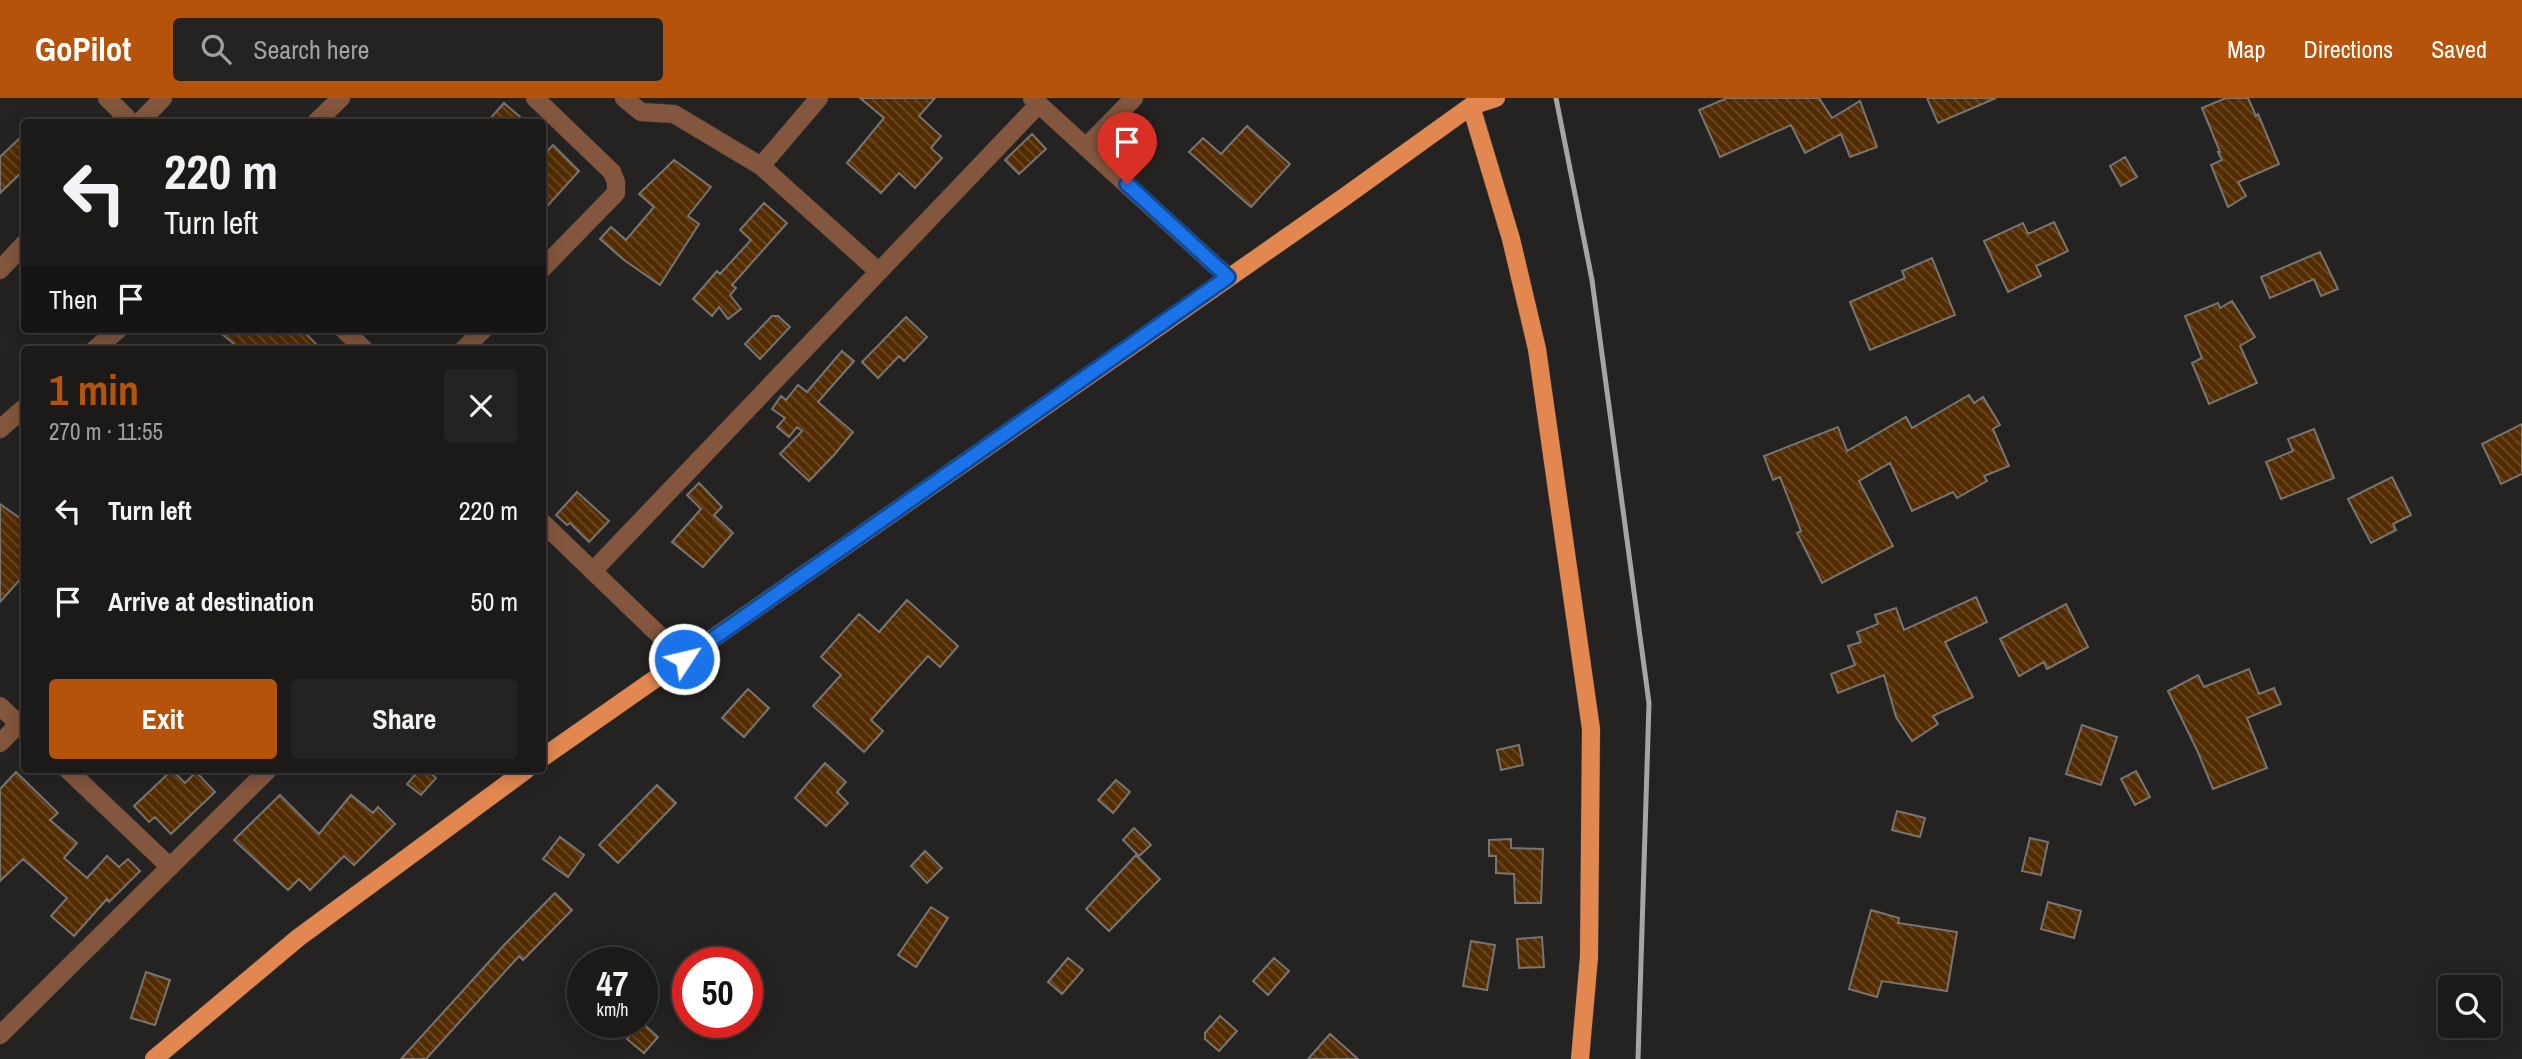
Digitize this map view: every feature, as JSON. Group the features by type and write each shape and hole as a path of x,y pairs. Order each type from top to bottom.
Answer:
{"main road":[{"path":"546,755 1228,277 1470,102 1496,98"},
{"path":"1470,102 1511,239 1537,349 1591,729 1589,957 1580,1059"},
{"path":"154,1059 298,938 522,773"}],"street":[{"path":"107,98 128,119"},
{"path":"143,119 163,98"},
{"path":"319,119 341,98"},
{"path":"535,98 612,172 616,182 616,193 546,265"},
{"path":"624,98 641,111 674,114 761,166 879,272"},
{"path":"761,166 819,98"},
{"path":"1086,147 1134,98"},
{"path":"593,571 879,272 1035,101 1228,277"},
{"path":"0,270 21,247"},
{"path":"99,346 114,333"},
{"path":"347,333 361,346"},
{"path":"467,346 480,333"},
{"path":"0,429 21,411"},
{"path":"546,526 684,659"},
{"path":"0,706 21,725"},
{"path":"0,743 21,727"},
{"path":"71,773 170,867"},
{"path":"0,1035 265,773"}],"building":[{"path":"860,98 935,98 919,116 941,136 931,148 942,158 915,188 899,173 881,193 847,163 884,118"},
{"path":"1727,98 1819,98 1832,118 1860,101 1877,147 1850,157 1841,134 1805,153 1791,125 1720,157 1699,110"},
{"path":"1927,98 1996,98 1938,123"},
{"path":"2226,98 2248,98 2256,116 2258,114 2279,164 2238,182 2246,196 2228,207 2211,165 2222,160 2220,152 2202,108"},
{"path":"504,103 523,119 490,119"},
{"path":"1247,126 1290,164 1251,207 1189,152 1203,138 1221,154"},
{"path":"1032,134 1046,149 1019,174 1005,160"},
{"path":"21,137 21,173 0,193 0,157"},
{"path":"553,145 579,171 546,208 546,153"},
{"path":"2125,157 2137,177 2121,186 2110,166"},
{"path":"674,160 711,187 688,216 699,224 660,285 600,239 611,227 626,240 654,207 639,194"},
{"path":"764,203 787,223 732,285 736,288 730,295 741,309 728,319 719,307 712,316 693,299 717,271 720,274 751,240 740,230"},
{"path":"2054,222 2068,251 2036,266 2041,276 2008,292 1984,241 2023,223 2028,234"},
{"path":"2320,252 2338,289 2321,296 2314,279 2270,298 2261,277"},
{"path":"1932,258 1955,315 1870,350 1850,302 1905,278 1902,271"},
{"path":"2232,301 2255,337 2240,346 2257,383 2209,404 2192,363 2202,358 2185,316 2218,303 2220,308"},
{"path":"772,316 778,316 790,327 760,359 745,344"},
{"path":"906,317 927,337 904,361 899,356 878,378 862,362"},
{"path":"221,333 305,333 318,346 236,346"},
{"path":"842,351 854,361 818,402 853,432 809,481 780,454 802,431 797,427 789,437 777,427 785,418 772,409 781,396 786,400 798,385 807,392"},
{"path":"1969,395 1974,403 1983,397 2000,425 1993,429 2009,466 1984,476 1987,481 1957,498 1953,492 1912,511 1890,463 1859,481 1893,546 1822,583 1797,533 1801,531 1780,477 1773,480 1764,456 1838,427 1847,451 1906,417 1912,428"},
{"path":"2522,424 2522,474 2501,484 2482,444"},
{"path":"2314,429 2334,478 2281,499 2266,462 2293,451 2288,439"},
{"path":"2392,477 2411,515 2393,524 2396,530 2371,543 2348,499"},
{"path":"699,483 722,507 714,515 733,533 703,567 672,542 701,509 687,495"},
{"path":"577,492 609,521 589,542 570,523 567,525 556,515"},
{"path":"0,504 21,519 21,578 0,602"},
{"path":"1976,597 1987,622 1945,642 1973,697 1933,716 1938,724 1912,741 1896,717 1884,675 1838,693 1831,674 1855,665 1848,646 1861,642 1857,632 1878,624 1875,615 1896,608 1904,630"},
{"path":"907,600 958,646 940,667 928,656 871,720 883,731 864,752 813,706 841,675 821,657 859,614 879,632"},
{"path":"2066,604 2088,647 2047,669 2044,662 2019,676 2000,639"},
{"path":"2249,669 2259,694 2274,688 2281,704 2247,718 2267,768 2213,789 2168,691 2198,675 2204,687"},
{"path":"748,689 769,708 744,737 722,718"},
{"path":"2082,725 2117,737 2101,785 2066,774"},
{"path":"1519,745 1523,765 1501,770 1497,750"},
{"path":"825,763 846,782 837,792 848,803 826,826 795,798"},
{"path":"2136,771 2150,797 2135,805 2121,779"},
{"path":"16,772 58,813 50,820 77,843 64,858 87,878 107,856 119,867 128,859 140,871 109,902 107,899 74,936 51,916 67,898 23,859 0,881 0,789"},
{"path":"169,773 175,773 185,783 197,773 215,792 171,834 155,817 149,822 134,806"},
{"path":"416,773 430,773 436,778 421,795 407,784"},
{"path":"1116,780 1130,792 1113,813 1098,800"},
{"path":"657,785 676,803 618,863 599,845"},
{"path":"280,795 319,834 351,795 373,813 378,807 395,824 354,865 344,856 310,890 299,879 288,890 234,840"},
{"path":"1897,811 1925,818 1920,837 1892,830"},
{"path":"1134,828 1151,845 1139,856 1123,840"},
{"path":"560,837 584,855 568,877 543,859"},
{"path":"2030,838 2048,842 2041,875 2022,871"},
{"path":"1511,839 1511,848 1543,849 1541,903 1515,903 1514,874 1496,873 1496,856 1489,856 1489,840"},
{"path":"925,851 942,868 927,883 911,866"},
{"path":"1136,855 1160,879 1109,931 1086,909"},
{"path":"555,893 572,910 523,960 519,956 426,1059 401,1059 506,943"},
{"path":"2048,902 2081,911 2074,938 2041,929"},
{"path":"931,907 948,918 916,967 898,955"},
{"path":"1871,910 1899,918 1898,923 1957,932 1947,991 1882,981 1877,997 1849,989"},
{"path":"1542,937 1544,967 1519,968 1517,939"},
{"path":"1471,941 1495,945 1487,990 1463,986"},
{"path":"1068,958 1083,970 1062,994 1048,982"},
{"path":"1274,958 1289,971 1268,995 1253,981"},
{"path":"146,972 170,980 155,1025 131,1018"},
{"path":"1220,1016 1237,1031 1219,1051 1205,1039 1205,1033"},
{"path":"1330,1034 1358,1059 1308,1059"},
{"path":"628,1038 657,1038 644,1053"}],"railway":[{"path":"1556,98 1592,280 1649,703 1638,1059"}],"route":[{"path":"684,659 1228,277 1127,184"}]}
